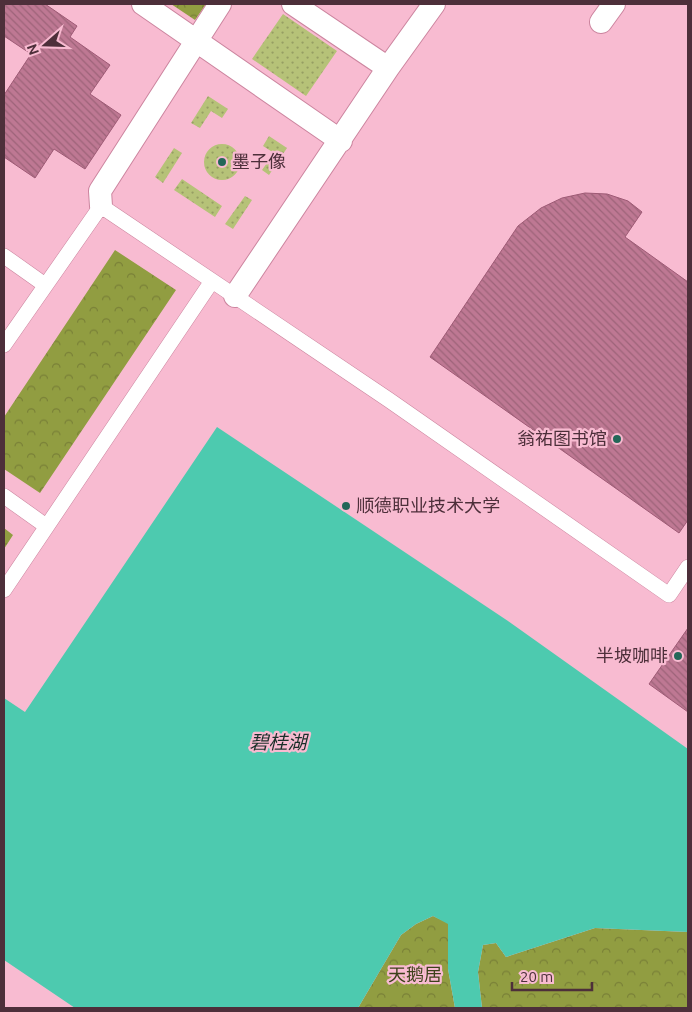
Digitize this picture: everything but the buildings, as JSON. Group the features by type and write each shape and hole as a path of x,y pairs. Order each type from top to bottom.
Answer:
{"street":[{"path":"143,4 341,141"},
{"path":"100,206 100,191 220,4"},
{"path":"293,4 388,68"},
{"path":"235,296 341,141 388,68 434,4"},
{"path":"601,22 614,4"}],"lane":[{"path":"4,345 100,206 389,400 669,595 688,567"},
{"path":"4,256 45,285"},
{"path":"4,590 212,281"},
{"path":"4,496 46,526"}],"shaded area":[{"path":"283,14 337,51 306,96 252,59"},
{"path":"208,96 228,109 222,118 211,111 200,128 191,123"},
{"path":"269,136 287,148 269,175 262,170 274,153 263,146"},
{"path":"222,144 229,145 235,149 239,155 239,169 235,175 229,179 222,180 215,179 209,175 205,169 204,162 205,155 209,149 215,145"},
{"path":"174,148 182,153 163,183 155,177"},
{"path":"182,179 222,206 215,217 174,190"},
{"path":"245,196 252,200 233,229 225,224"}],"green space":[{"path":"171,4 206,4 195,20"},
{"path":"115,250 176,290 40,493 4,469 4,417"},
{"path":"4,528 13,535 4,549"},
{"name":"天鹅居","path":"433,916 448,923 448,969 455,1008 358,1008 401,935 416,924"},
{"path":"595,928 688,932 688,1008 482,1008 478,972 483,945 496,943 506,957"}],"water":[{"name":"碧桂湖","path":"217,427 508,621 688,749 688,932 595,928 506,957 496,943 483,945 478,972 482,1008 455,1008 448,969 448,924 433,916 416,924 401,935 358,1008 75,1008 4,960 4,698 25,712"}],"place":[{"name":"墨子像","path":"222,162"},
{"name":"翁祐图书馆","path":"617,439"},
{"name":"顺德职业技术大学","path":"346,506"},
{"name":"半坡咖啡","path":"678,656"}]}
